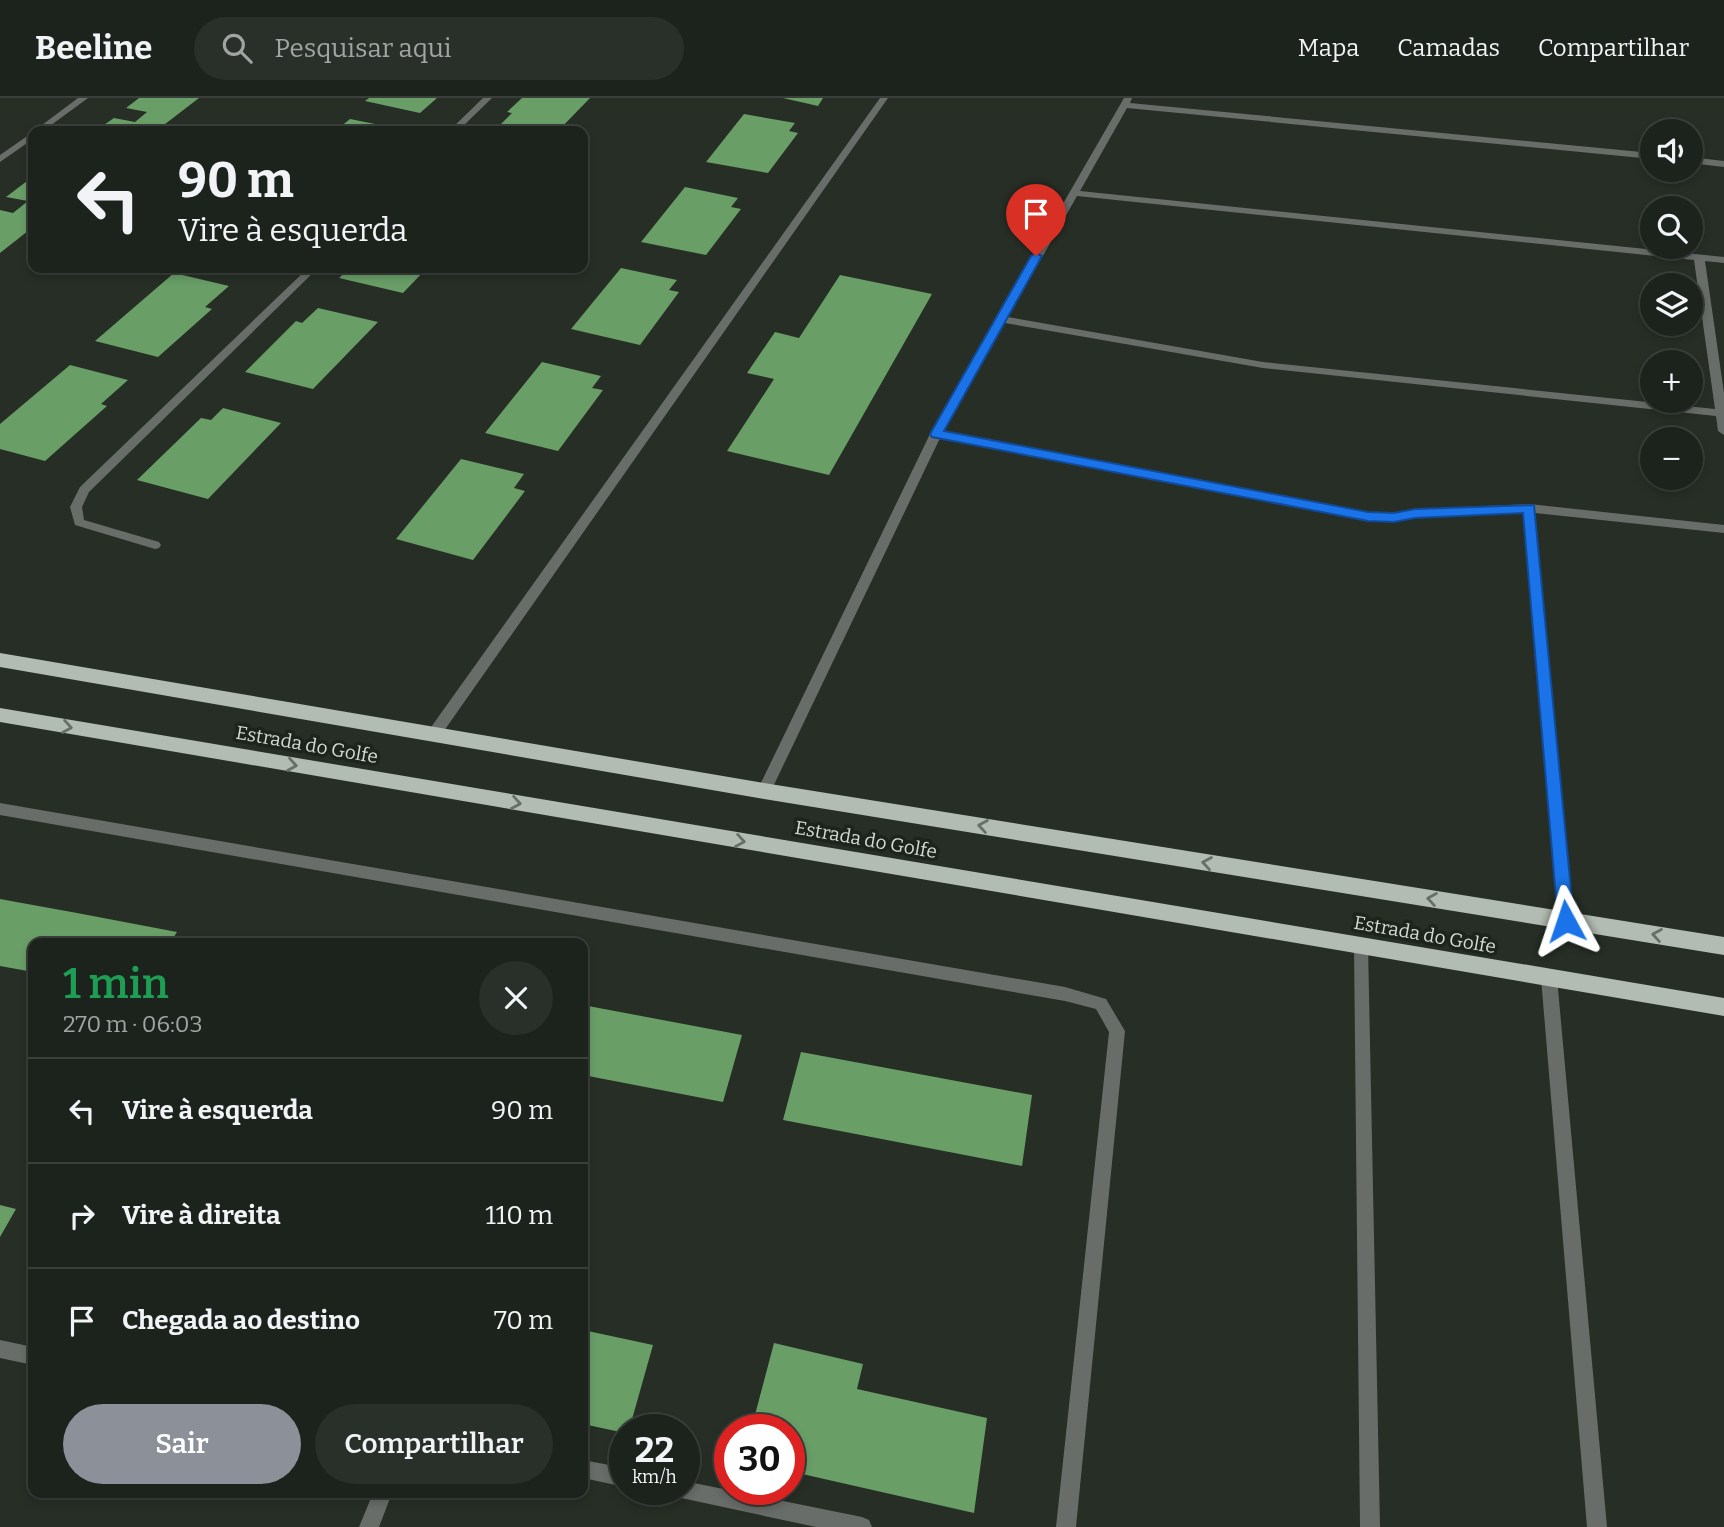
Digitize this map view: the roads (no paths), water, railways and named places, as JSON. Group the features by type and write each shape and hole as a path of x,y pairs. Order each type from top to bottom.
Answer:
{"highway":[{"name":"Estrada do Golfe","path":"0,660 764,791 1724,946"},
{"name":"Estrada do Golfe","path":"0,715 1724,1007"}],"street":[{"path":"45,126 84,98"},
{"path":"458,126 488,98"},
{"path":"434,734 884,98"},
{"path":"764,791 936,434 1127,101 1640,155"},
{"path":"0,159 28,139"},
{"path":"1703,162 1724,164"},
{"path":"1072,193 1640,251"},
{"path":"1703,257 1724,260"},
{"path":"1699,259 1719,413 1724,431"},
{"path":"155,545 79,522 76,507 84,490 308,273"},
{"path":"1000,319 1263,365 1719,413"},
{"path":"936,434 1368,516 1394,518 1415,513 1529,508 1724,529"},
{"path":"1529,508 1566,921"},
{"path":"0,809 1051,991 1101,1004 1117,1031 1066,1527"},
{"path":"1361,946 1370,1527"},
{"path":"1549,978 1597,1527"},
{"path":"0,1349 28,1355"},
{"path":"588,1470 609,1475"},
{"path":"700,1493 862,1527"},
{"path":"369,1527 380,1498"}]}
